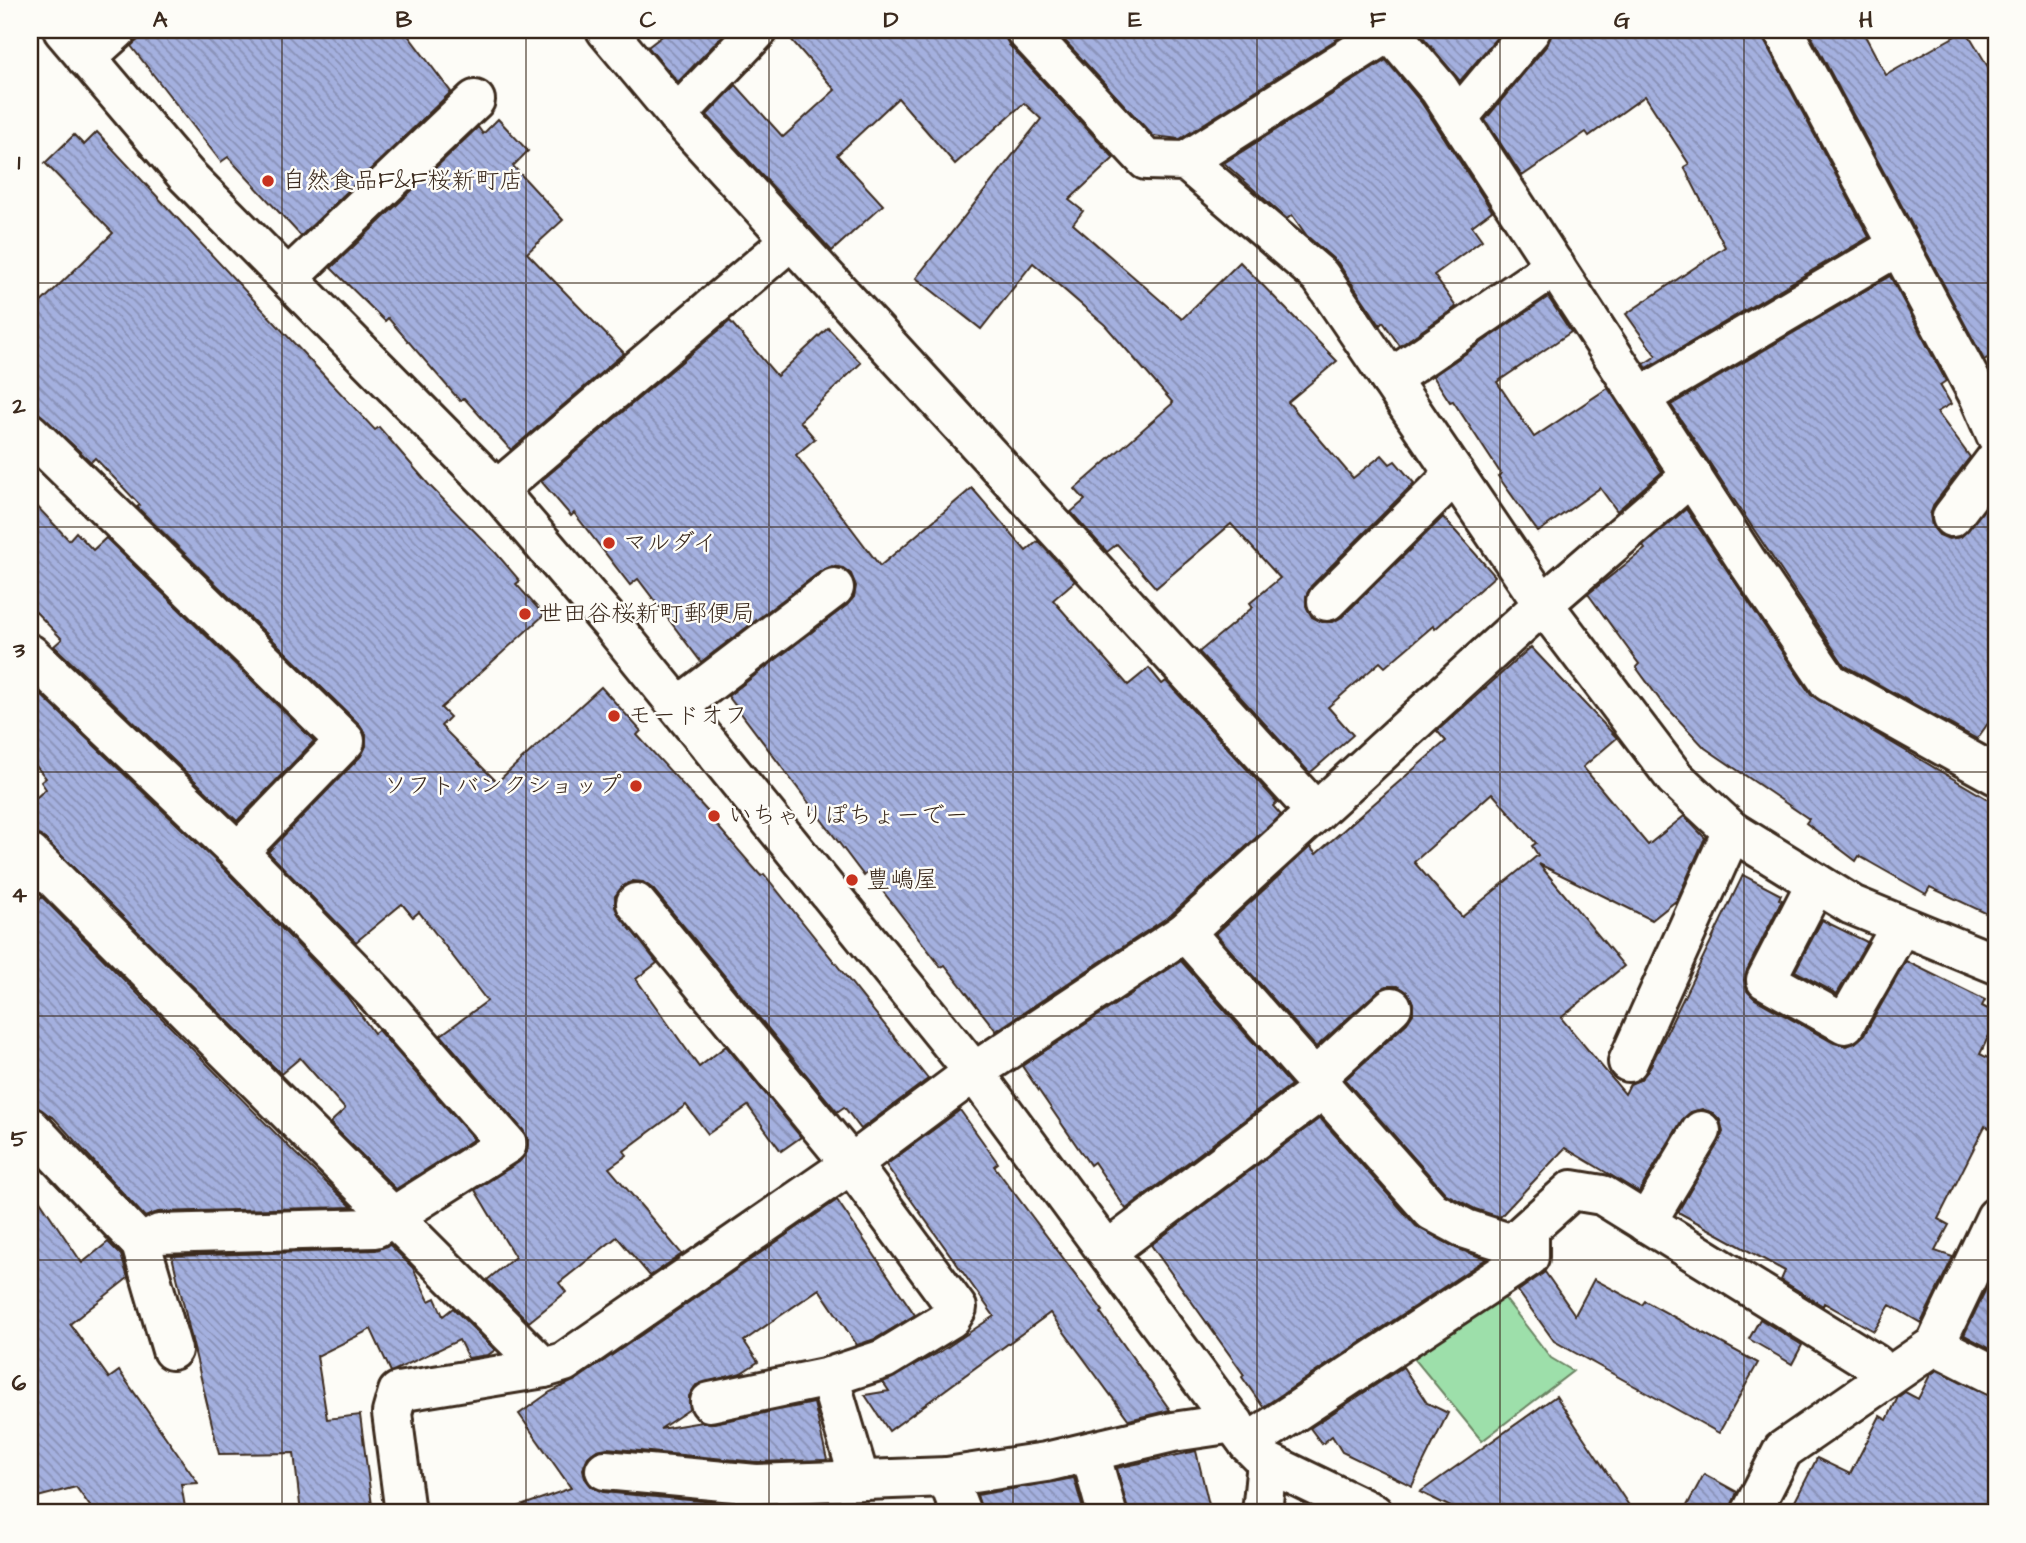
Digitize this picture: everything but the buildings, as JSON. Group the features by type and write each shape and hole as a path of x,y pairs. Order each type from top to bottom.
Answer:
{"street":[{"path":"117,30 75,44 186,174 498,490 679,706 974,1072 1250,1442 1262,1513"},
{"path":"606,30 677,115 1316,812"},
{"path":"677,115 758,30"},
{"path":"1025,30 1146,160 1186,161 1389,30 1439,89 1746,560 1829,682 1992,766"},
{"path":"1458,118 1531,30"},
{"path":"1783,30 1898,246 1988,391 1996,435"},
{"path":"288,278 475,100"},
{"path":"1186,161 1320,276 1543,604 1675,778 1732,831 1852,905 1996,964"},
{"path":"498,490 791,240"},
{"path":"1641,397 1898,246"},
{"path":"1390,379 1555,266"},
{"path":"30,433 345,741 238,852"},
{"path":"1952,517 1996,460"},
{"path":"1327,601 1455,474"},
{"path":"405,1513 392,1413 397,1392 544,1368 564,1362 851,1164 974,1072 1185,932 1543,604 1692,475"},
{"path":"679,706 834,588"},
{"path":"30,654 238,852 375,993 507,1144 375,1228 159,1234 141,1244"},
{"path":"1628,1062 1732,831"},
{"path":"30,853 544,1368"},
{"path":"1816,883 1766,980 1845,1024 1901,926"},
{"path":"636,903 851,1164 957,1308 951,1318 884,1359 829,1377 710,1402"},
{"path":"1185,932 1432,1211 1466,1229 1512,1244 1572,1190 1602,1195 1875,1364 1884,1379"},
{"path":"1107,1251 1320,1083 1392,1007"},
{"path":"30,1128 141,1244 172,1350"},
{"path":"1646,1223 1701,1131"},
{"path":"1751,1513 1783,1450 1935,1345 1996,1217"},
{"path":"1250,1442 1529,1257 1528,1232"},
{"path":"1935,1345 1996,1376"},
{"path":"829,1377 859,1478"},
{"path":"605,1470 756,1484 859,1478 947,1477 1090,1452 1173,1432 1250,1442 1373,1513"},
{"path":"1090,1452 1107,1513"},
{"path":"947,1477 961,1513"}],"green space":[{"path":"1496,1287 1551,1358 1573,1371 1482,1441 1408,1351"}],"place":[{"name":"自然食品F&F桜新町店","path":"268,181"},
{"name":"マルダイ","path":"609,543"},
{"name":"世田谷桜新町郵便局","path":"525,614"},
{"name":"モードオフ","path":"614,716"},
{"name":"ソフトバンクショップ","path":"636,786"},
{"name":"いちゃりぽちょーでー","path":"714,816"},
{"name":"豊嶋屋","path":"852,880"}]}
